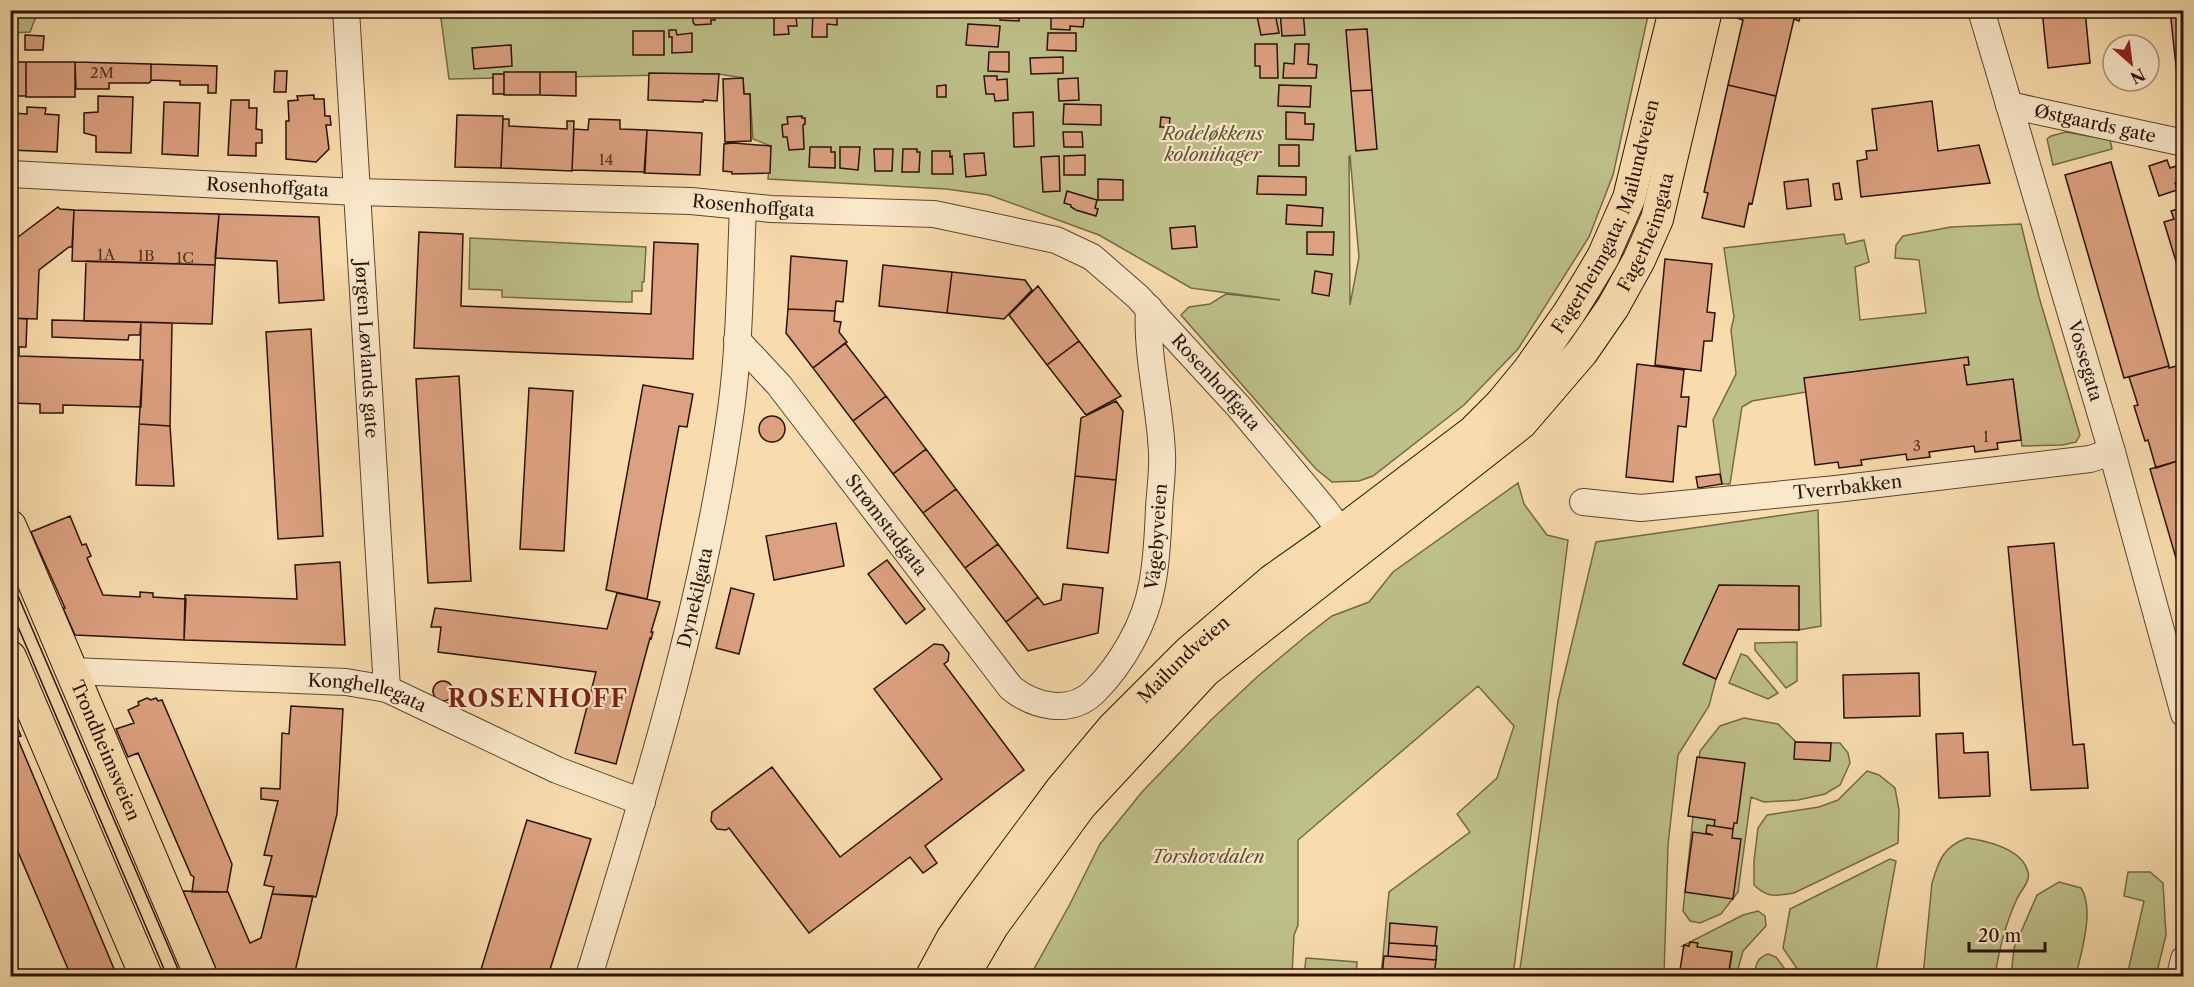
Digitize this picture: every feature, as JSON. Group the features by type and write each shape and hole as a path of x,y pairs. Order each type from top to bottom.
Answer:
{"main road":[{"name":"Fagerheimgata; Mailundveien","path":"1511,413 1603,257 1617,228 1629,198 1675,10"},
{"name":"Fagerheimgata","path":"1511,413 1582,352 1608,315 1639,260 1657,219 1706,10"},
{"name":"Mailundveien","path":"963,976 993,925 1088,797 1205,671 1349,542 1511,413"},
{"name":"Trondheimsveien","path":"10,526 201,976"},
{"name":"Mailundveien","path":"932,976 952,939 972,910 1061,790 1113,729 1188,653 1273,580 1349,542"},
{"path":"11,662 146,976"}],"street":[{"name":"Jørgen Løvlands gate","path":"346,10 387,689"},
{"name":"Vossegata","path":"1981,10 2112,452 2184,714"},
{"name":"Østgaards gate","path":"2009,105 2184,143"},
{"name":"Rosenhoffgata","path":"10,174 357,192 691,201 742,207 934,214 1056,240 1092,257 1149,308 1239,407 1349,542"},
{"name":"Dynekilgata","path":"589,976 642,802 704,567 731,409 737,340 742,207"},
{"name":"Vågebyveien","path":"1041,705 1062,706 1085,700 1106,680 1134,634 1152,587 1157,545 1162,454 1147,333 1149,308"},
{"name":"Strømstadgata","path":"737,340 779,386 1011,688 1025,699 1041,705"},
{"name":"Tverrbakken","path":"1582,502 1641,508 1813,492 2090,459 2112,452"},
{"name":"Konghellegata","path":"72,671 346,682 387,689 557,770 642,802"},
{"path":"2180,976 2184,958"}],"green space":[{"path":"10,11 38,11 30,32 11,33"},
{"name":"Rodeløkkens kolonihager","path":"440,11 1649,11 1613,175 1589,237 1518,349 1464,405 1373,476 1359,481 1332,482 1316,469 1181,315 1189,307 1210,304 1226,294 1280,300 1191,288 1099,235 989,195 946,189 768,179 771,146 753,139 750,94 744,94 743,78 719,74 449,79","holes":["1350,156 1359,257 1350,305"]},
{"path":"2066,132 2110,140 2112,149 2053,165 2047,139"},
{"path":"2021,224 2039,297 2080,435 2076,442 2062,445 2022,446 2013,379 1967,385 1964,365 1969,364 1968,358 1752,401 1742,407 1730,484 1722,484 1713,420 1736,374 1731,330 1734,317 1724,248 1844,234 1846,244 1864,240 1869,262 1855,267 1860,320 1926,313 1919,260 1895,258 1896,245 1903,236 1951,227"},
{"path":"470,238 646,247 642,291 632,291 632,302 625,302 502,297 502,290 469,289"},
{"name":"Torshovdalen","path":"1518,483 1524,504 1547,535 1568,540 1513,976 1381,976 1389,892 1470,832 1457,814 1497,778 1514,726 1478,686 1298,840 1298,925 1294,935 1292,976 1030,976 1100,844 1142,792 1211,720 1306,636 1332,616 1369,602 1393,572"},
{"path":"1818,510 1821,626 1798,630 1799,588 1684,665 1716,679 1709,706 1678,755 1668,845 1664,976 1519,976 1558,701 1596,542"},
{"path":"1797,642 1797,681 1786,688 1755,650 1755,643"},
{"path":"1741,654 1747,656 1778,693 1768,699 1729,683"},
{"path":"1744,718 1778,724 1796,742 1840,743 1848,753 1850,763 1840,785 1825,794 1798,800 1764,802 1751,797 1738,892 1721,914 1700,923 1690,921 1683,911 1700,751 1720,726"},
{"path":"1867,771 1879,775 1895,788 1899,810 1898,843 1794,893 1772,895 1754,885 1758,828 1767,815 1819,807 1838,800"},
{"path":"1967,838 1984,841 2011,851 2024,864 2028,872 2028,879 2009,919 1995,976 1923,976 1932,883 1943,855 1952,846"},
{"path":"1890,859 1896,861 1875,976 1802,976 1783,948 1790,909"},
{"path":"2128,872 2150,872 2163,883 2166,935 2156,976 2127,976 2144,901 2124,896"},
{"path":"2059,882 2081,888 2087,908 2086,931 2076,976 2011,976 2014,948 2037,895"},
{"path":"1758,911 1765,916 1766,926 1743,951 1736,976 1729,976 1732,954 1682,946 1743,915"},
{"path":"1768,954 1776,957 1790,976 1754,976 1759,960"},
{"path":"1306,958 1357,962 1356,976 1304,976"}],"building":[{"path":"693,10 714,12 715,20 711,20 711,24 695,25"},
{"path":"813,10 837,10 837,25 827,24 827,37 812,37"},
{"path":"1000,10 1019,10 1019,21 1000,20"},
{"path":"1280,10 1303,10 1305,35 1282,36"},
{"path":"1739,10 1802,10 1799,21 1794,19 1776,96 1728,85 1743,20 1737,18"},
{"path":"2042,10 2085,10 2090,63 2048,68"},
{"path":"2170,10 2184,10 2184,113 2181,113"},
{"path":"1051,11 1085,12 1083,27 1070,26 1070,30 1051,29"},
{"path":"1275,13 1279,33 1261,35 1257,16"},
{"path":"796,16 797,26 788,26 789,34 774,35 774,18"},
{"path":"968,24 1000,26 998,47 966,45"},
{"path":"1367,29 1372,90 1351,91 1346,30"},
{"path":"669,30 676,30 677,35 692,33 692,52 672,53 672,37 669,37"},
{"path":"633,31 664,31 664,55 633,55"},
{"path":"1048,33 1076,33 1076,51 1047,50"},
{"path":"25,35 44,36 43,50 25,50"},
{"path":"1255,44 1277,44 1278,78 1260,78 1260,66 1255,66"},
{"path":"1295,44 1309,44 1308,64 1317,65 1316,78 1283,78 1284,63 1294,64"},
{"path":"511,45 512,66 474,69 472,48"},
{"path":"989,52 1009,52 1009,72 988,71"},
{"path":"1063,57 1063,73 1031,74 1030,58"},
{"path":"10,62 26,62 26,96 10,96"},
{"path":"26,62 75,62 75,97 26,97"},
{"path":"75,62 151,64 151,81 149,83 109,83 109,89 76,89"},
{"path":"151,64 217,66 216,93 208,93 208,85 180,85 180,81 151,80"},
{"path":"275,71 287,71 286,92 274,92"},
{"path":"504,72 540,72 540,95 504,95"},
{"path":"540,72 576,72 576,96 540,95"},
{"path":"649,73 719,74 717,101 648,100"},
{"path":"493,74 504,74 504,94 493,94"},
{"path":"984,76 997,76 997,80 1007,79 1008,100 995,101 994,94 986,94"},
{"path":"743,78 744,94 750,94 751,141 725,142 723,79"},
{"path":"1078,78 1079,100 1059,101 1058,79"},
{"path":"946,85 946,97 937,97 937,86"},
{"path":"1279,85 1311,86 1310,107 1278,106"},
{"path":"1728,85 1776,96 1752,204 1749,203 1744,227 1702,218 1708,193 1704,192"},
{"path":"1372,90 1377,149 1356,151 1351,91"},
{"path":"314,95 314,99 324,99 325,116 330,116 331,125 326,125 329,149 316,162 286,159 288,101 298,100 297,96"},
{"path":"98,96 133,97 131,153 96,152 96,136 84,133 84,113 98,112"},
{"path":"231,100 249,100 249,108 257,108 256,129 262,130 262,143 256,143 256,156 228,155"},
{"path":"1932,101 1938,151 1979,145 1990,183 1861,197 1857,161 1867,159 1866,151 1877,150 1872,109"},
{"path":"164,102 200,103 198,156 162,154"},
{"path":"1064,104 1101,105 1101,125 1063,124"},
{"path":"27,107 46,108 45,114 59,115 57,152 11,150 13,113 27,114"},
{"path":"1033,112 1034,146 1014,147 1013,113"},
{"path":"1286,112 1305,113 1305,124 1314,124 1313,140 1286,139"},
{"path":"457,115 503,116 501,168 455,167"},
{"path":"802,116 805,118 804,149 789,150 787,137 783,137 782,125 788,124 787,117"},
{"path":"1161,117 1170,118 1169,127 1160,127"},
{"path":"503,119 509,119 509,126 567,129 567,121 574,121 572,171 501,168"},
{"path":"589,119 620,120 620,129 647,130 645,172 572,170 574,129 588,130"},
{"path":"647,130 702,133 700,175 644,173"},
{"path":"1063,132 1082,132 1083,147 1064,147"},
{"path":"724,144 771,146 770,173 732,174 732,172 723,171"},
{"path":"1279,145 1299,145 1299,166 1279,166"},
{"path":"810,147 831,147 831,152 835,152 835,168 809,167"},
{"path":"840,147 860,147 858,170 840,168"},
{"path":"874,149 893,149 892,171 875,171"},
{"path":"903,149 917,149 917,152 920,152 919,172 902,172"},
{"path":"932,151 950,151 953,174 932,174"},
{"path":"984,153 986,175 966,177 964,154"},
{"path":"1085,155 1085,175 1064,175 1064,156"},
{"path":"1059,156 1060,191 1043,192 1041,157"},
{"path":"2167,160 2170,168 2176,166 2180,181 2175,183 2177,190 2159,196 2149,166"},
{"path":"2111,162 2169,366 2124,378 2065,175"},
{"path":"1258,176 1306,177 1306,195 1257,194"},
{"path":"1098,179 1123,180 1123,200 1098,200"},
{"path":"1808,179 1811,206 1787,209 1784,182"},
{"path":"1839,183 1842,199 1835,200 1833,184"},
{"path":"1067,191 1097,200 1096,216 1076,210 1064,203"},
{"path":"1287,205 1323,208 1322,226 1286,224"},
{"path":"58,207 74,210 72,247 39,270 37,319 10,318 10,243"},
{"path":"2184,207 2184,281 2182,281 2164,222 2174,219 2171,211"},
{"path":"74,210 219,214 215,265 72,261"},
{"path":"219,214 319,217 324,300 279,303 277,261 215,258"},
{"path":"1195,226 1197,247 1172,249 1170,228"},
{"path":"419,232 463,234 461,306 651,314 654,242 698,244 693,359 414,348"},
{"path":"1307,232 1334,232 1333,255 1307,254"},
{"path":"791,256 847,261 843,302 836,301 835,311 788,309"},
{"path":"1665,259 1712,264 1707,312 1715,313 1712,341 1704,341 1701,371 1655,365"},
{"path":"86,261 215,265 212,324 84,321"},
{"path":"883,265 952,272 947,313 879,306"},
{"path":"1315,271 1332,274 1329,296 1312,293"},
{"path":"952,272 1025,280 1032,290 1004,319 947,313"},
{"path":"1038,286 1079,341 1047,365 1009,315"},
{"path":"788,309 835,311 834,321 841,322 839,332 847,342 813,368 786,333"},
{"path":"10,318 27,319 26,347 10,347"},
{"path":"52,320 141,322 140,335 129,335 128,340 52,337"},
{"path":"141,322 172,323 170,426 139,424 143,360 140,360"},
{"path":"311,329 323,536 278,539 266,332"},
{"path":"1079,341 1121,396 1086,415 1047,365"},
{"path":"845,343 886,396 853,421 813,368"},
{"path":"10,347 19,347 19,356 143,360 141,407 63,405 63,413 40,413 40,404 10,403"},
{"path":"1968,357 1969,365 1964,365 1967,385 2013,379 2021,440 1997,443 1998,449 1975,452 1974,446 1929,452 1930,457 1907,460 1906,454 1861,460 1862,465 1839,468 1838,462 1815,465 1804,378"},
{"path":"1637,364 1684,370 1681,397 1689,397 1686,427 1678,426 1673,482 1626,477"},
{"path":"2184,364 2184,459 2156,468 2148,440 2145,441 2134,406 2138,405 2129,377"},
{"path":"459,376 471,581 428,583 416,379"},
{"path":"643,385 693,394 687,427 679,426 647,599 606,590"},
{"path":"529,388 573,391 564,551 520,549"},
{"path":"886,396 926,449 893,474 853,421"},
{"path":"1116,401 1123,411 1116,480 1075,476 1081,418"},
{"path":"772,416 781,420 785,429 781,438 772,442 763,438 759,429 763,420"},
{"path":"139,424 170,426 174,486 136,485"},
{"path":"926,449 956,489 923,513 893,474"},
{"path":"2184,459 2184,564 2178,565 2150,469"},
{"path":"1720,474 1722,484 1698,488 1696,477"},
{"path":"1075,476 1116,480 1108,553 1067,548"},
{"path":"956,489 998,544 965,568 923,513"},
{"path":"70,516 82,545 86,544 91,556 87,558 103,595 140,597 140,592 153,593 153,597 186,599 184,640 75,635 31,532"},
{"path":"836,523 844,566 774,580 766,536"},
{"path":"2054,543 2073,745 2084,744 2088,788 2031,790 2008,547"},
{"path":"998,544 1038,597 1006,622 965,568"},
{"path":"887,560 925,609 906,624 868,574"},
{"path":"340,562 345,645 184,640 185,595 297,599 295,565"},
{"path":"1063,584 1103,588 1098,633 1028,651 1006,622 1038,597 1044,605 1061,600"},
{"path":"1719,585 1799,586 1799,630 1738,629 1716,679 1683,664"},
{"path":"731,588 754,594 739,654 716,648"},
{"path":"617,593 660,602 616,764 575,753 596,672 438,652 441,627 431,627 435,608 607,629"},
{"path":"934,644 943,645 949,653 948,661 944,664 1024,770 925,846 937,863 923,873 910,857 809,933 729,828 717,829 711,821 712,812 772,767 840,857 942,779 874,689"},
{"path":"1919,673 1920,716 1844,718 1843,675"},
{"path":"443,681 450,684 453,691 450,698 443,701 436,698 433,691 436,684"},
{"path":"147,698 162,700 232,864 227,892 192,892 194,877 191,875 138,753 128,757 116,729 134,723 128,710"},
{"path":"291,706 343,709 337,814 316,897 272,894 274,887 264,885 272,856 264,855 278,801 261,799 261,788 280,789 282,733 289,734"},
{"path":"13,717 21,736 17,737 117,976 71,976 10,833 10,718"},
{"path":"1963,733 1964,753 1988,752 1990,796 1939,798 1936,734"},
{"path":"1795,742 1831,743 1830,761 1794,759"},
{"path":"1697,757 1745,763 1737,823 1734,823 1733,829 1714,826 1715,820 1688,816"},
{"path":"527,820 591,839 548,976 479,976"},
{"path":"1707,825 1733,829 1732,838 1741,839 1733,899 1685,892 1693,832 1713,835 1706,833"},
{"path":"183,891 228,892 250,943 261,938 272,894 313,896 294,976 219,976"},
{"path":"1390,923 1437,927 1435,946 1389,943"},
{"path":"1690,942 1698,943 1697,947 1732,952 1728,976 1679,976 1684,945 1689,946"},
{"path":"1389,943 1437,946 1436,960 1388,956"},
{"path":"1384,956 1436,960 1434,976 1382,976"}],"tram line":[{"path":"10,577 181,976"},
{"path":"10,608 167,976"}],"district":[{"name":"ROSENHOFF","path":"538,699"}]}
